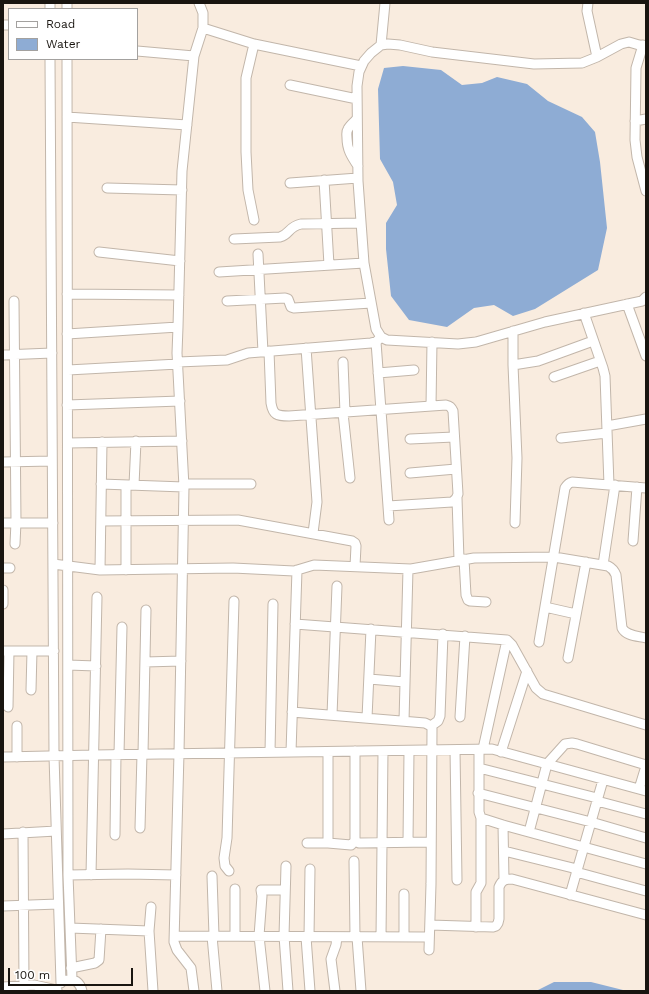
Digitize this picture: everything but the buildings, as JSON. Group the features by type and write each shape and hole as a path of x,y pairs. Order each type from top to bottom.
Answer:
{"street":[{"path":"194,991 191,968 176,946 175,936 184,520 178,327 182,171 194,56 203,28 203,13 199,3"},
{"path":"381,45 385,3"},
{"path":"588,3 587,11 597,57"},
{"path":"203,28 254,44 361,66"},
{"path":"389,520 378,372 379,340 364,262 358,178 357,86 359,72 364,61 381,45 388,44 432,52 534,64 582,63 621,44 629,42 644,45 636,68 635,121 637,157 644,171 646,191"},
{"path":"254,44 246,78 246,152 248,190 254,220"},
{"path":"138,51 194,56"},
{"path":"50,60 54,756 58,904 58,988"},
{"path":"67,60 68,875 72,979"},
{"path":"290,85 357,99"},
{"path":"67,117 187,125"},
{"path":"635,121 646,119"},
{"path":"290,183 358,178"},
{"path":"324,180 329,265"},
{"path":"107,188 182,190"},
{"path":"234,239 285,236 292,228 300,224 361,223"},
{"path":"99,252 180,260"},
{"path":"258,254 271,403 274,413 283,416 446,405 451,408 458,494 461,560 466,595 470,601 486,602"},
{"path":"219,272 364,262"},
{"path":"67,294 179,295"},
{"path":"68,370 227,360 248,353 379,340 458,344 476,342 545,322 642,301 646,297"},
{"path":"227,301 287,298 291,306 294,308 371,303"},
{"path":"14,301 16,462 15,544"},
{"path":"627,304 646,356"},
{"path":"584,313 604,376 612,485 603,565"},
{"path":"68,334 178,327"},
{"path":"513,331 517,458 515,523"},
{"path":"513,366 538,361 593,341"},
{"path":"430,406 432,342"},
{"path":"306,348 317,502 313,533"},
{"path":"3,355 52,353"},
{"path":"554,377 600,361"},
{"path":"343,362 344,413 350,478"},
{"path":"378,372 414,370"},
{"path":"68,405 180,401"},
{"path":"561,438 607,430 646,418"},
{"path":"410,439 454,437"},
{"path":"126,570 126,521 136,441"},
{"path":"68,443 182,441"},
{"path":"100,570 102,442"},
{"path":"3,462 52,461"},
{"path":"410,473 456,470"},
{"path":"52,474 68,473"},
{"path":"539,642 565,488 567,485 572,482 642,487 633,541"},
{"path":"101,484 251,484"},
{"path":"388,506 452,502 457,498"},
{"path":"101,522 238,520 350,540 355,543 356,546 355,566"},
{"path":"3,523 53,523"},
{"path":"53,564 100,570 183,568 297,570 314,565 411,569 474,558 554,556 612,568 616,575 623,631 646,638"},
{"path":"568,658 586,562"},
{"path":"404,721 408,569"},
{"path":"291,752 297,570"},
{"path":"332,715 337,586"},
{"path":"3,590 3,604"},
{"path":"91,874 97,597"},
{"path":"229,871 225,866 224,858 227,838 234,601"},
{"path":"270,752 273,604"},
{"path":"545,607 576,614"},
{"path":"140,828 146,610"},
{"path":"295,624 507,640 512,645 536,688 543,694 646,725"},
{"path":"115,835 122,627"},
{"path":"367,718 371,629"},
{"path":"431,726 438,721 440,716 443,634"},
{"path":"460,717 466,636"},
{"path":"476,927 476,892 481,883 482,818 479,812 479,768 481,750 507,640"},
{"path":"8,707 6,651 54,651"},
{"path":"31,690 32,651"},
{"path":"145,662 181,660"},
{"path":"68,665 96,666"},
{"path":"501,752 527,671"},
{"path":"369,679 405,682"},
{"path":"292,712 425,723 431,726"},
{"path":"17,726 17,757"},
{"path":"429,950 431,726"},
{"path":"3,757 492,749 501,752 547,764 603,780 642,790 646,766 572,743 565,744 547,764 529,832"},
{"path":"408,842 409,750"},
{"path":"455,750 457,880"},
{"path":"355,751 355,842"},
{"path":"381,937 383,751"},
{"path":"328,752 328,843"},
{"path":"479,768 597,799 646,814"},
{"path":"570,895 603,780"},
{"path":"478,793 591,822 646,838"},
{"path":"482,818 646,864"},
{"path":"503,825 504,880"},
{"path":"3,834 56,831"},
{"path":"22,987 24,906 23,832"},
{"path":"307,843 351,845 355,842 359,844 431,842"},
{"path":"504,851 646,891"},
{"path":"354,861 356,937 361,991"},
{"path":"286,866 284,936 288,991"},
{"path":"310,869 307,937 310,991"},
{"path":"68,875 176,875"},
{"path":"212,876 213,936 217,991"},
{"path":"430,925 476,927 496,926 498,923 499,887 501,882 504,880 512,879 646,915"},
{"path":"235,889 235,936"},
{"path":"265,991 259,936 262,896 261,890 285,890"},
{"path":"404,894 404,937"},
{"path":"3,906 58,904"},
{"path":"151,907 149,931 154,991"},
{"path":"70,928 149,931"},
{"path":"71,968 95,963 100,960 101,929"},
{"path":"175,936 429,937"},
{"path":"335,991 332,959 337,937"},
{"path":"58,988 65,980 72,979 81,986 82,991"},
{"path":"3,987 22,987 34,985 58,988"}],"water":[{"path":"403,66 441,70 462,85 482,83 497,77 527,84 548,101 582,117 595,132 600,162 607,228 598,270 535,309 513,316 494,305 474,308 447,327 409,320 391,296 386,249 386,223 397,205 393,182 380,159 378,89 384,68"},
{"path":"554,982 591,982 627,991 536,991"}]}
